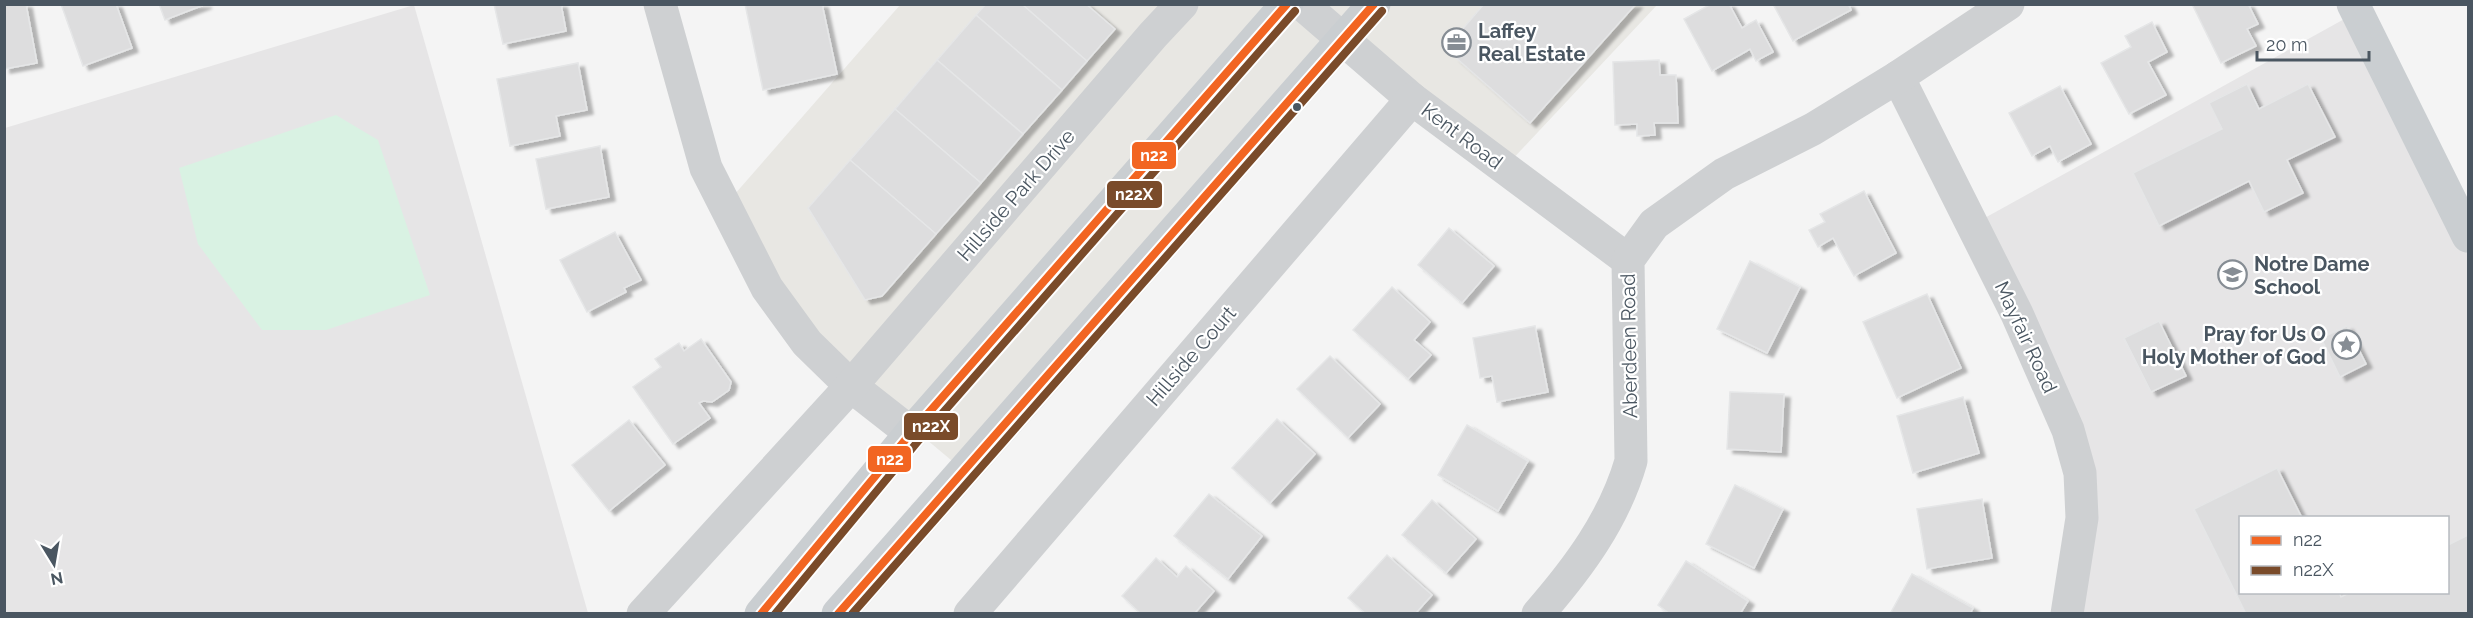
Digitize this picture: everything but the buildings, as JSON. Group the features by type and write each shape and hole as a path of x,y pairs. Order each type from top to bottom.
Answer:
{"main road":[{"path":"761,614 912,433 1287,4"},
{"path":"838,614 1374,4"},
{"path":"2353,4 2469,236"}],"street":[{"path":"660,4 705,168 767,288 807,343 851,386 912,433"},
{"name":"Hillside Park Drive","path":"643,614 851,386 1182,4"},
{"name":"Kent Road","path":"1302,4 1412,99 1628,261"},
{"name":"Aberdeen Road","path":"1538,614 1593,545 1622,490 1631,461 1628,261 1654,224 1724,174 1813,129 1898,77 2008,4"},
{"name":"Mayfair Road","path":"1898,77 2017,314 2068,430 2080,473 2082,518 2067,614"},
{"name":"Hillside Court","path":"970,614 1412,99"}],"shaded area":[{"path":"414,5 588,613 5,614 5,128"},
{"path":"900,5 1657,5 1508,164 1351,38 969,475 812,344 727,203"},
{"name":"Notre Dame School","path":"2357,12 2468,236 2468,613 2067,613 2083,470 1972,225"}],"green space":[{"path":"336,115 378,140 430,295 326,330 262,330 198,244 179,168"}],"transit line":[{"name":"n22","path":"761,614 911,433 1287,4"},
{"name":"n22","path":"838,614 1374,4"},
{"name":"n22X","path":"775,614 919,440 1295,11"},
{"name":"n22X","path":"852,614 1382,11"}],"place":[{"name":"Laffey Real Estate","path":"1457,42"},
{"name":"Notre Dame School","path":"2233,275"},
{"name":"Pray for Us O Holy Mother of God","path":"2347,345"}]}
